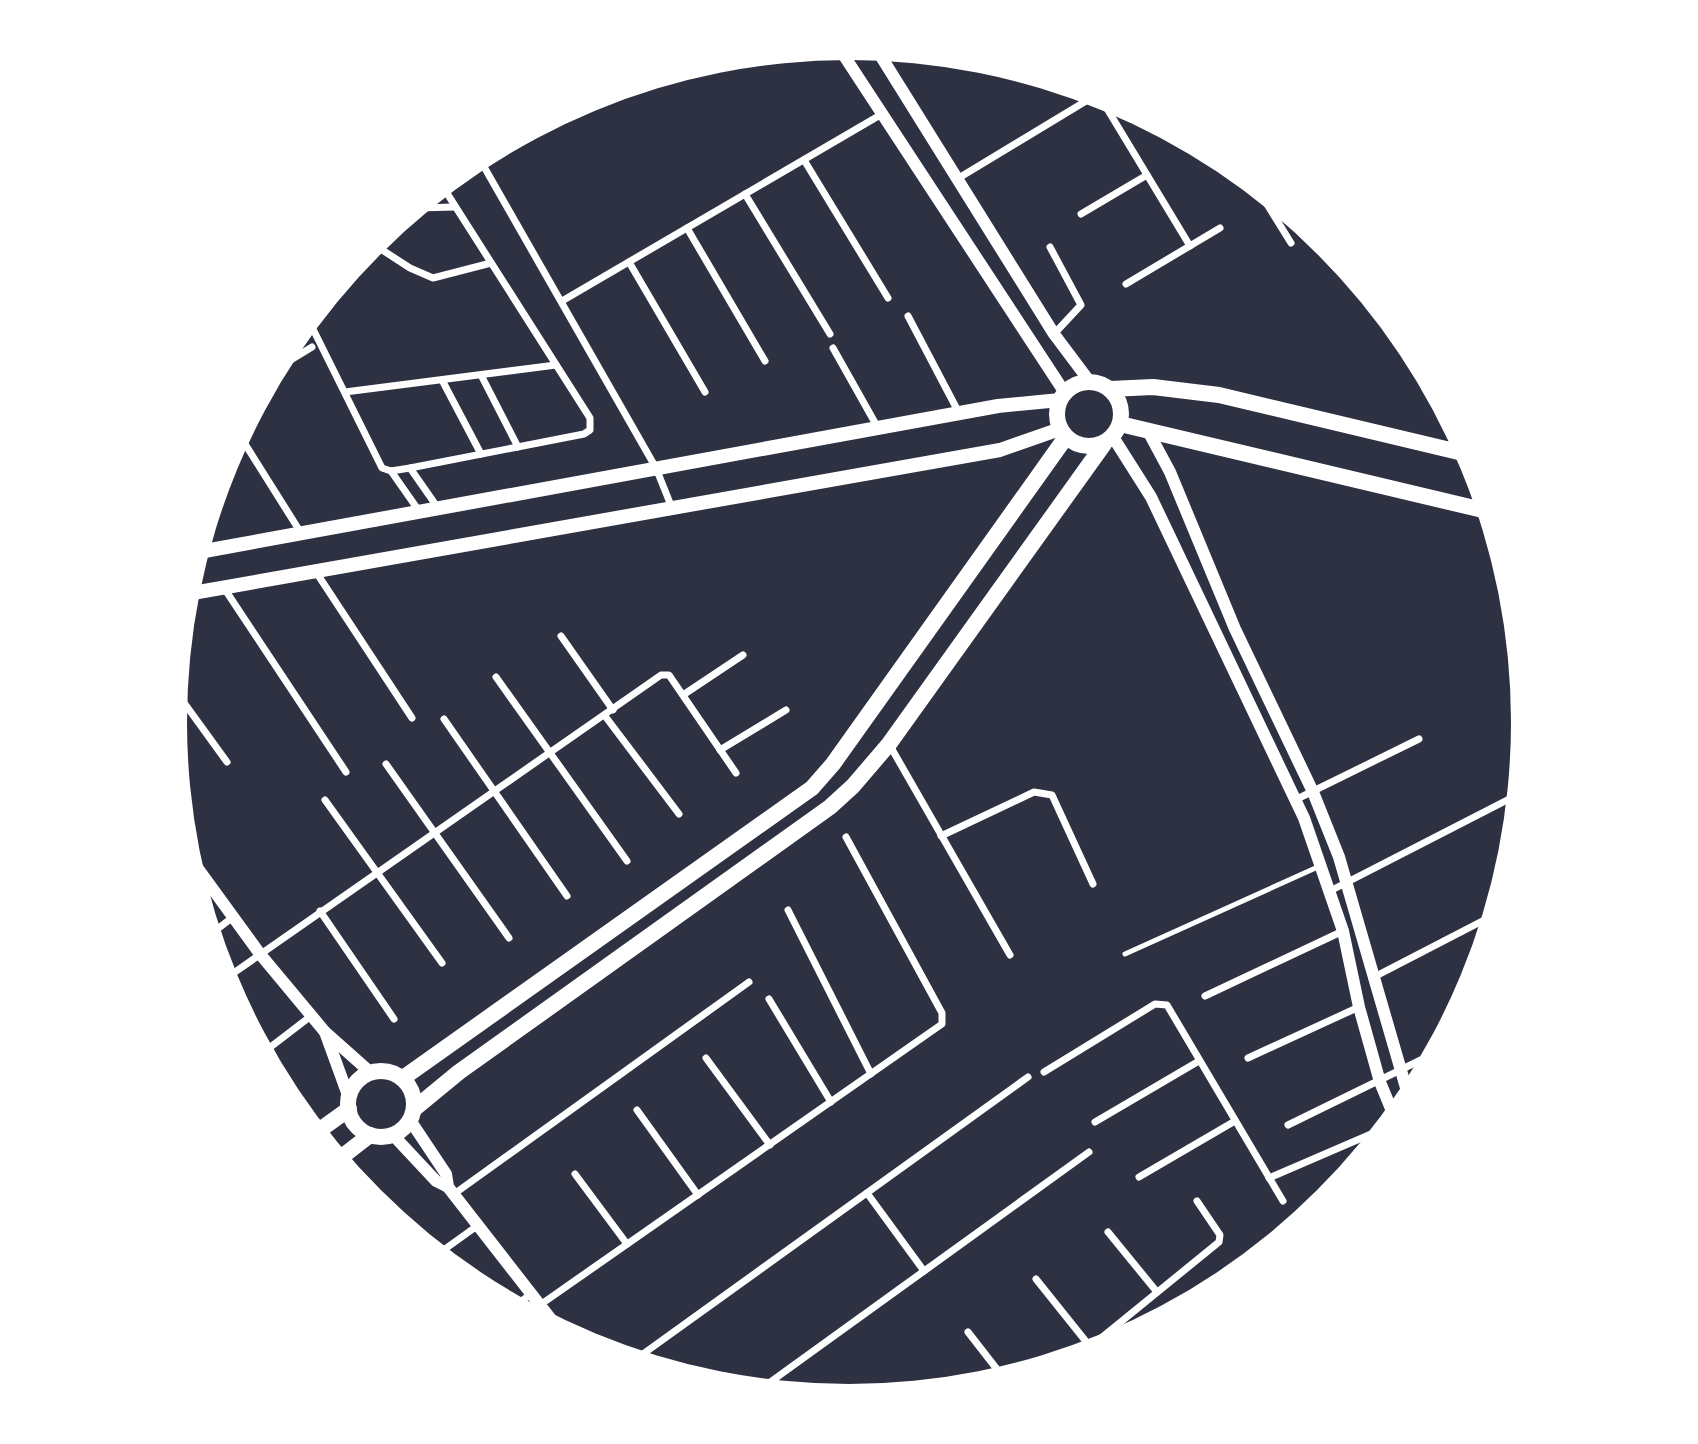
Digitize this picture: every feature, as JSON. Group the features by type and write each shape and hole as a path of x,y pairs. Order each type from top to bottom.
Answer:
{"main road":[{"path":"209,550 1063,396 1090,382 1110,389 1153,387 1219,395 1453,451"},
{"path":"346,1153 370,1135 393,1135 459,1072 611,960 830,807 853,786 889,744 1112,435 1121,405 1110,389"},
{"path":"1063,396 1057,414 1063,433 1084,446 1112,435 1147,431 1476,508"},
{"path":"199,592 1000,450 1063,433"},
{"path":"403,1078 812,788 833,764 1063,433"},
{"path":"370,1135 352,1120 349,1104 353,1087 370,1072 382,1070 403,1078 411,1087 412,1115"},
{"path":"324,1126 349,1104"}],"street":[{"path":"847,60 1063,396"},
{"path":"884,61 1054,334 1090,382"},
{"path":"957,179 1085,104"},
{"path":"1108,112 1189,246"},
{"path":"562,301 882,114"},
{"path":"804,159 888,298"},
{"path":"485,168 656,468 673,508"},
{"path":"1081,214 1147,175"},
{"path":"745,194 830,334"},
{"path":"391,471 584,434 590,429 590,418 448,195"},
{"path":"432,207 455,206"},
{"path":"1272,213 1291,243"},
{"path":"687,228 765,361"},
{"path":"1126,284 1220,228"},
{"path":"1049,247 1081,306 1054,334"},
{"path":"384,251 410,268 433,278 491,263"},
{"path":"629,262 705,392"},
{"path":"908,316 959,413"},
{"path":"314,331 379,464 391,471 419,512"},
{"path":"296,357 312,347"},
{"path":"833,348 878,428"},
{"path":"345,392 556,365"},
{"path":"481,375 518,447"},
{"path":"442,380 481,454"},
{"path":"1147,431 1170,472 1235,629 1313,792 1348,882 1404,1084"},
{"path":"1112,435 1151,497 1295,800 1343,930 1359,1007 1380,1082 1389,1105"},
{"path":"247,447 301,533"},
{"path":"410,468 438,508"},
{"path":"315,572 412,718"},
{"path":"224,588 346,772"},
{"path":"561,636 613,710"},
{"path":"683,695 743,655"},
{"path":"235,972 665,674 683,695 736,773"},
{"path":"496,677 627,862"},
{"path":"187,707 227,762"},
{"path":"720,750 786,710"},
{"path":"605,716 679,814"},
{"path":"444,719 567,896"},
{"path":"1295,800 1419,739"},
{"path":"889,744 1010,956"},
{"path":"386,764 509,938"},
{"path":"942,836 1034,792 1047,792 1052,795 1093,884"},
{"path":"325,800 442,963"},
{"path":"1330,891 1507,800"},
{"path":"540,1305 942,1024 944,1018 846,837"},
{"path":"206,880 260,954 311,1016 370,1072"},
{"path":"788,910 872,1074"},
{"path":"320,911 394,1019"},
{"path":"220,927 233,918"},
{"path":"1376,976 1480,922"},
{"path":"1205,996 1343,930"},
{"path":"451,1190 749,982"},
{"path":"769,999 831,1102"},
{"path":"1044,1072 1160,1003 1167,1005 1283,1201"},
{"path":"1248,1058 1359,1007"},
{"path":"271,1046 311,1016"},
{"path":"325,1032 349,1104"},
{"path":"706,1058 769,1145"},
{"path":"1096,1122 1199,1061"},
{"path":"1288,1125 1417,1062"},
{"path":"646,1352 1028,1077"},
{"path":"638,1110 698,1195"},
{"path":"412,1115 446,1174 451,1190 543,1309"},
{"path":"1139,1177 1236,1121"},
{"path":"393,1135 436,1181 451,1190"},
{"path":"1269,1178 1366,1136"},
{"path":"773,1380 1089,1152"},
{"path":"575,1174 627,1244"},
{"path":"867,1193 924,1271"},
{"path":"1113,1329 1221,1238 1196,1201"},
{"path":"446,1248 477,1226"},
{"path":"1108,1233 1157,1292"},
{"path":"1036,1279 1085,1341"},
{"path":"524,1299 531,1294"},
{"path":"968,1332 996,1368"}],"lane":[{"path":"1125,954 1321,865"}]}
